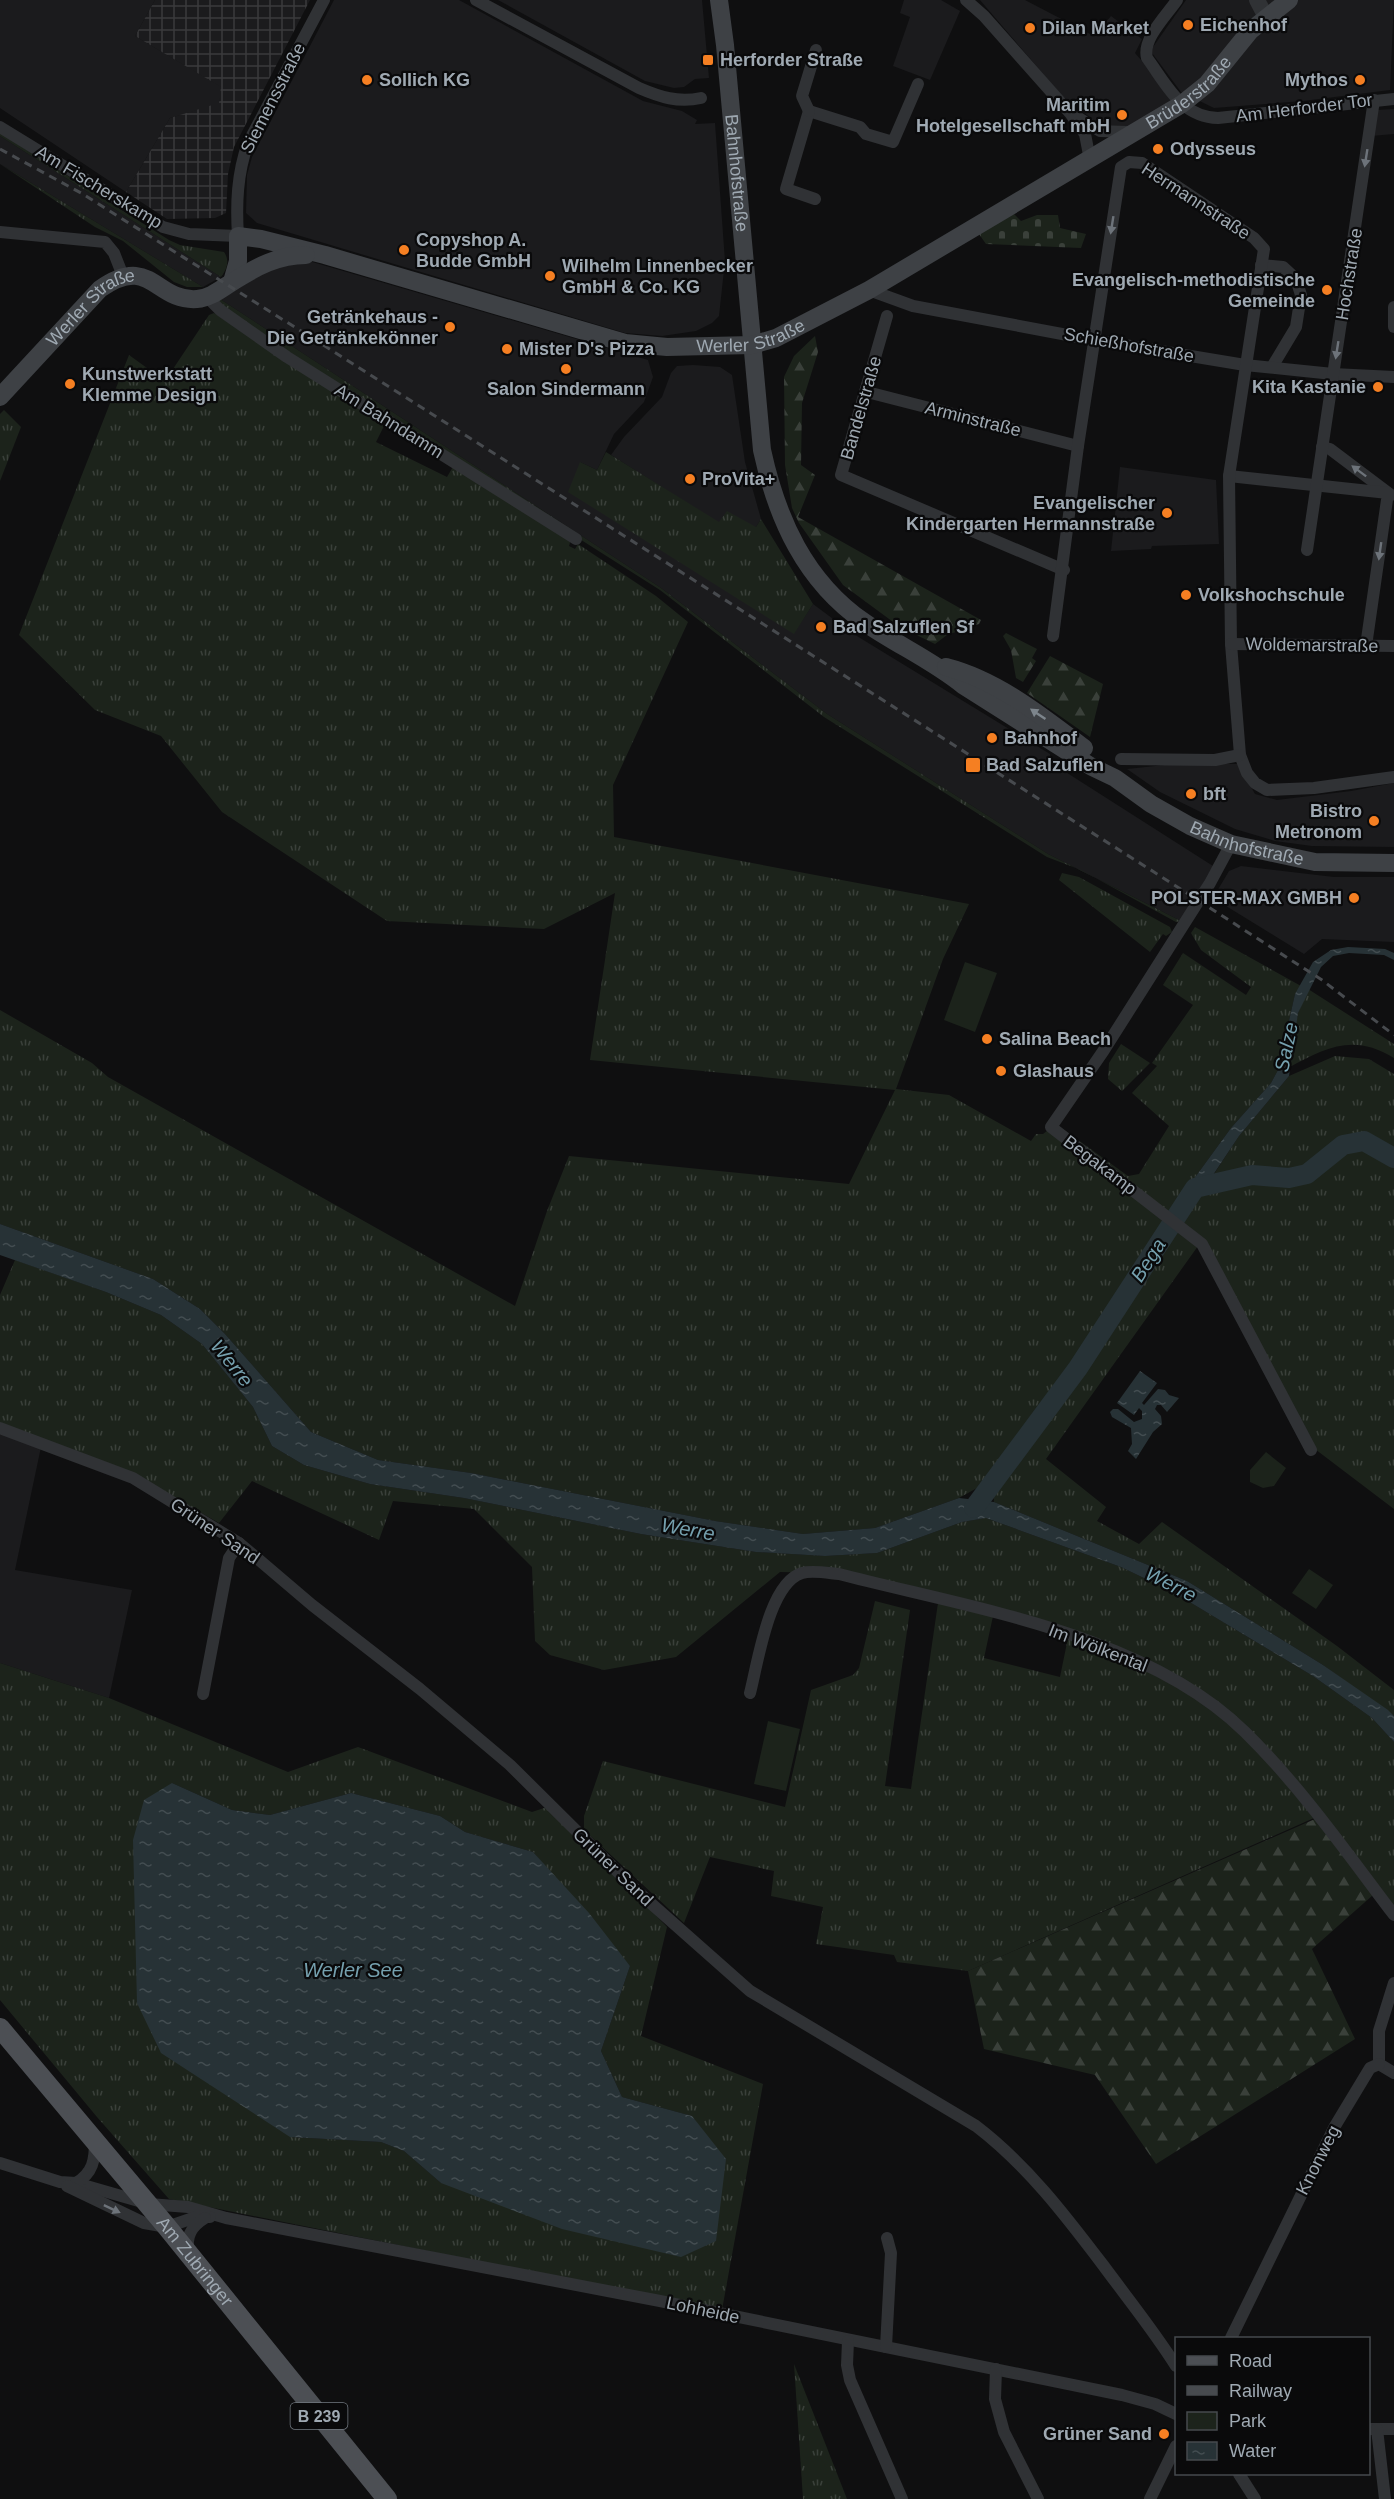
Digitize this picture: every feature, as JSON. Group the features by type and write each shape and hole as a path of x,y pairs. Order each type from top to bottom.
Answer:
{"main road":[{"name":"Bahnhofstraße","path":"719,0 762,450 778,513 808,567 834,597 863,621 939,665 971,673 1031,710 1096,758 1115,778 1175,818 1231,844 1315,862 1394,863"},
{"name":"Brüderstraße","path":"1136,132 1182,104 1207,84 1250,31 1289,0"},
{"name":"Werler Straße","path":"238,236 261,239 325,255 625,343 666,347 752,345 795,330 869,290 1136,132"},
{"path":"232,282 238,261 238,236"},
{"name":"Werler Straße","path":"0,397 100,289 123,276 150,280 180,297 191,299 207,297 275,259 292,255 325,255"},
{"name":"Am Zubringer","path":"0,2028 149,2204 387,2499"}],"street":[{"name":"Siemensstraße","path":"238,236 240,165 248,143 324,0"},
{"path":"476,0 639,88 663,98 686,101 701,98"},
{"path":"966,0 984,16 1070,113 1085,134 1090,160"},
{"path":"1177,0 1147,44 1145,52 1147,58 1182,104"},
{"path":"1257,0 1266,17"},
{"path":"815,200 786,189 809,111 802,96 816,50"},
{"path":"809,111 860,127 866,134 893,142 918,84"},
{"name":"Am Herforder Tor","path":"1182,104 1194,114 1218,118 1394,99"},
{"name":"Hochstraße","path":"1307,550 1374,100"},
{"path":"1070,113 1100,131 1136,132"},
{"name":"Am Fischerskamp","path":"0,127 163,227 189,234 238,236"},
{"name":"Hermannstraße","path":"1094,340 1120,167 1129,162 1142,163 1254,238 1264,249 1228,476 1231,644 1240,755 1247,773 1255,783 1267,790 1314,788 1394,777"},
{"path":"0,232 105,242 114,253 123,276"},
{"path":"1261,265 1283,267 1296,279 1301,295 1296,327 1272,367"},
{"name":"Schießhofstraße","path":"869,290 913,306 1094,340 1245,365 1334,374 1394,377"},
{"name":"Am Bahndamm","path":"207,297 220,310 287,357 576,539"},
{"path":"1394,307 1394,327"},
{"name":"Bandelstraße","path":"887,316 867,392 841,475 1064,570"},
{"path":"1053,636 1064,570 1078,446 1094,340"},
{"name":"Arminstraße","path":"867,392 1078,446"},
{"path":"1322,447 1330,449 1391,495"},
{"path":"1228,476 1391,495"},
{"path":"1366,646 1391,495"},
{"name":"Woldemarstraße","path":"1231,644 1394,646"},
{"path":"1121,759 1215,759 1240,755"},
{"name":"Begakamp","path":"1231,844 1193,910 1051,1127 1202,1244 1311,1450"},
{"name":"Grüner Sand","path":"0,1428 133,1478 239,1543 510,1765 637,1891 750,1991 976,2126 997,2143 1052,2198 1153,2330 1175,2364"},
{"path":"203,1694 230,1558 239,1543"},
{"name":"Im Wölkental","path":"750,1693 776,1599 786,1581 803,1572 839,1574 1065,1632 1166,1676 1204,1699 1245,1732 1314,1810 1394,1915"},
{"path":"1394,1983 1379,2031 1379,2064 1394,2073"},
{"name":"Knonweg","path":"1231,2337 1335,2126 1370,2068 1379,2064"},
{"path":"76,2184 85,2178 94,2164 95,2141"},
{"path":"0,2163 60,2182 129,2217 167,2227"},
{"name":"Lohheide","path":"60,2182 76,2184 149,2204 188,2207 226,2218 1122,2395 1155,2404 1175,2414"},
{"name":"Lohheide","path":"167,2227 196,2217 226,2218"},
{"path":"190,2255 188,2235 194,2224 206,2217"},
{"path":"886,2347 891,2253 887,2238"},
{"path":"848,2341 847,2365 850,2380 902,2499"},
{"path":"996,2369 995,2399 1004,2432 1038,2499"},
{"path":"1385,2499 1372,2429 1394,2429"},
{"path":"1150,2499 1175,2448"},
{"path":"1240,2475 1255,2499"}],"shaded area":[{"path":"0,0 155,0 135,36 222,87 219,104 170,118 126,192 0,108"},
{"path":"155,0 310,0 234,147 228,174 226,213 215,218 167,219 126,192 170,118 219,103 221,87 135,36"},
{"path":"334,0 459,0 643,101 682,111 697,120 695,124 715,123 725,261 719,316 712,323 696,331 662,336 625,333 257,223 246,213 247,175 252,157"},
{"path":"498,0 702,0 709,78 695,79 684,87 674,88 645,81"},
{"path":"904,0 941,0 960,11 930,80 893,66 910,17 900,13"},
{"path":"980,0 1025,0 1094,36 1111,16 1142,39 1135,53 1177,102 1137,126 1100,125 1062,96"},
{"path":"1186,0 1394,0 1390,90 1303,101 1214,108 1181,92 1152,53 1153,47"},
{"path":"1394,109 1394,134 1371,136 1377,110"},
{"path":"0,136 221,277 203,287 0,164"},
{"path":"309,261 648,360 653,377 644,402 614,434 597,470 580,462 794,633 813,604 852,633 1050,754 1050,762 1213,866 1181,921 1048,854 827,714 661,588 220,299 276,266"},
{"path":"677,366 720,367 732,375 745,462 761,519 756,527 719,523 611,455 624,437 662,397 671,373"},
{"name":"Evangelischer Kindergarten Hermannstraße","path":"1120,467 1216,480 1219,544 1152,546 1151,549 1111,551"},
{"path":"1174,764 1238,764 1255,794 1277,800 1394,783 1394,847 1312,846 1275,841 1235,829 1160,792 1127,769"},
{"path":"1241,866 1334,877 1394,877 1394,942 1322,939 1304,954 1213,898 1229,871"},
{"path":"0,1432 41,1447 15,1570 132,1590 109,1698 0,1663"}],"green space":[{"path":"0,133 169,240 180,245 224,252 227,262 223,274 221,277 0,136"},
{"path":"0,164 203,287 187,287 174,282 123,241 95,227"},
{"path":"1014,214 1021,221 1037,215 1058,215 1060,228 1086,234 1081,248 986,244 979,234"},
{"path":"220,299 661,588 827,714 1048,854 1076,868 1047,857 824,717 660,590 290,355 217,302"},
{"path":"214,313 385,424 376,442 447,477 454,465 571,539 569,546 575,549 578,544 656,596 688,622 613,785 614,837 969,904 943,959 896,1089 949,1095 1031,1141 1036,1134 1043,1134 1056,1124 1128,1176 1139,1174 1169,1126 1132,1093 1157,1066 1152,1063 1193,1005 1163,985 1183,953 1246,995 1251,987 1201,950 1191,933 1195,927 1301,986 1295,994 1278,1070 1271,1083 1231,1128 1188,1187 1071,1366 977,1488 959,1498 875,1528 803,1534 715,1521 471,1473 378,1460 311,1432 225,1334 200,1309 153,1279 0,1224 0,1010 92,1063 108,1077 515,1306 547,1211 569,1156 849,1184 895,1090 590,1060 615,893 544,929 387,921 222,812 161,736 95,710 19,635 129,355 165,381 209,315"},
{"path":"815,336 818,352 802,403 801,465 815,475 798,517 981,620 979,624 947,635 935,644 900,627 843,585 799,523 792,508 785,465 784,377 794,356"},
{"path":"4,410 21,427 0,481 0,414"},
{"path":"606,452 719,522 727,511 756,527 761,519 813,604 794,634 568,492 580,462 597,470"},
{"path":"1006,633 1037,649 1032,658 1036,661 1023,682 1016,678 1011,650 1003,636"},
{"path":"1050,656 1103,684 1090,737 1027,693"},
{"path":"1062,873 1079,877 1170,927 1172,932 1166,936 1163,934 1150,952 1059,880"},
{"path":"1095,878 1181,921 1176,922"},
{"path":"965,962 997,973 975,1032 944,1020"},
{"path":"1308,989 1394,1044 1394,1058 1380,1050 1366,1046 1340,1046 1315,1054 1288,1068 1298,1013"},
{"path":"1121,1044 1150,1063 1122,1091 1108,1079 1109,1063"},
{"path":"1335,1056 1369,1059 1394,1074 1394,1509 1311,1446 1203,1239 1046,1459 1106,1507 1097,1521 1139,1544 1162,1522 1337,1646 1394,1690 1394,1716 1323,1665 1187,1581 994,1502 993,1490 1083,1373 1239,1136 1289,1076"},
{"path":"15,1260 106,1292 161,1315 202,1344 253,1407 272,1446 304,1465 370,1484 464,1498 641,1534 756,1552 825,1556 877,1553 962,1522 986,1518 1121,1567 1173,1592 1313,1676 1372,1718 1394,1742 1394,1912 1246,1727 1117,1648 840,1573 780,1572 676,1657 604,1670 550,1655 535,1641 532,1567 474,1509 393,1501 379,1540 252,1481 219,1523 134,1474 0,1423 0,1295"},
{"path":"1266,1452 1286,1468 1274,1486 1263,1488 1250,1482 1250,1470"},
{"path":"1309,1569 1333,1585 1316,1609 1292,1593"},
{"path":"875,1601 910,1610 885,1786 911,1789 938,1603 993,1616 984,1658 1060,1677 1068,1638 1138,1667 1182,1690 1223,1718 1242,1735 1314,1818 968,1971 897,1962 894,1955 816,1944 823,1907 771,1896 774,1871 710,1857 684,1923 584,1830 584,1816 603,1761 785,1807 811,1690 853,1675 859,1668"},
{"path":"0,1663 109,1698 288,1772 358,1747 532,1812 550,1806 667,1927 641,2036 763,2084 722,2310 169,2199 97,2117 0,2000","holes":["172,1783 232,1810 270,1815 351,1793 440,1816 465,1832 533,1852 630,1966 601,2051 622,2097 692,2116 441,2183 404,2151 381,2142 290,2137"]},
{"path":"768,1721 800,1729 786,1791 754,1784"},
{"path":"1315,1819 1373,1895 1312,1949 1355,2039 1156,2164 1095,2075 984,2049 968,1971"},
{"path":"794,2364 847,2499 803,2499"}],"water":[{"path":"1348,947 1385,949 1394,953 1394,960 1384,955 1349,953 1333,956 1321,967 1298,1013 1289,1076 1239,1136 1209,1181 1188,1187 1231,1128 1271,1083 1278,1070 1295,994 1313,962 1331,950"},
{"name":"Werre","path":"0,1224 153,1279 200,1309 225,1334 311,1432 378,1460 471,1473 715,1521 803,1534 875,1528 959,1498 994,1502 1187,1581 1323,1665 1388,1710 1394,1716 1394,1742 1372,1718 1313,1676 1173,1592 1121,1567 986,1518 962,1522 877,1553 825,1556 756,1552 641,1534 464,1498 370,1484 304,1465 272,1446 253,1407 202,1344 161,1315 106,1292 0,1255"},
{"path":"1140,1371 1157,1383 1142,1403 1144,1405 1158,1389 1165,1390 1169,1395 1179,1398 1167,1412 1161,1405 1157,1405 1155,1409 1161,1416 1162,1424 1153,1432 1136,1459 1128,1451 1132,1444 1131,1428 1112,1417 1110,1412 1118,1409 1134,1422 1142,1419 1142,1411 1139,1408 1134,1415 1117,1403"},
{"name":"Werler See","path":"172,1783 232,1810 270,1815 351,1793 440,1816 465,1832 533,1852 589,1913 630,1966 601,2051 622,2097 692,2116 726,2159 716,2241 681,2257 562,2229 441,2183 404,2151 381,2142 290,2137 161,2053 137,2003 133,1840 144,1800"}],"waterway":[{"name":"Bega","path":"974,1508 1078,1368 1195,1188 1252,1175 1289,1178 1307,1174 1343,1145 1364,1141 1394,1158"},
{"name":"Salze","path":"1195,1188 1200,1181"}],"railway":[{"path":"0,149 81,193 1154,872 1322,980 1394,1035"}],"place":[{"name":"Eichenhof","path":"1188,25"},
{"name":"Dilan Market","path":"1030,28"},
{"name":"Herforder Straße","path":"708,60"},
{"name":"Sollich KG","path":"367,80"},
{"name":"Mythos","path":"1360,80"},
{"name":"Maritim Hotelgesellschaft mbH","path":"1122,115"},
{"name":"Odysseus","path":"1158,149"},
{"name":"Copyshop A. Budde GmbH","path":"404,250"},
{"name":"Wilhelm Linnenbecker GmbH & Co. KG","path":"550,276"},
{"name":"Evangelisch-methodistische Gemeinde","path":"1327,290"},
{"name":"Getränkehaus - Die Getränkekönner","path":"450,327"},
{"name":"Mister D's Pizza","path":"507,349"},
{"name":"Salon Sindermann","path":"566,369"},
{"name":"Kunstwerkstatt Klemme Design","path":"70,384"},
{"name":"Kita Kastanie","path":"1378,387"},
{"name":"ProVita+","path":"690,479"},
{"name":"Evangelischer Kindergarten Hermannstraße","path":"1167,513"},
{"name":"Volkshochschule","path":"1186,595"},
{"name":"Bad Salzuflen Sf","path":"821,627"},
{"name":"Bahnhof","path":"992,738"},
{"name":"Bad Salzuflen","path":"973,765"},
{"name":"bft","path":"1191,794"},
{"name":"Bistro Metronom","path":"1374,821"},
{"name":"POLSTER-MAX GMBH","path":"1354,898"},
{"name":"Salina Beach","path":"987,1039"},
{"name":"Glashaus","path":"1001,1071"},
{"name":"Grüner Sand","path":"1164,2434"}]}
